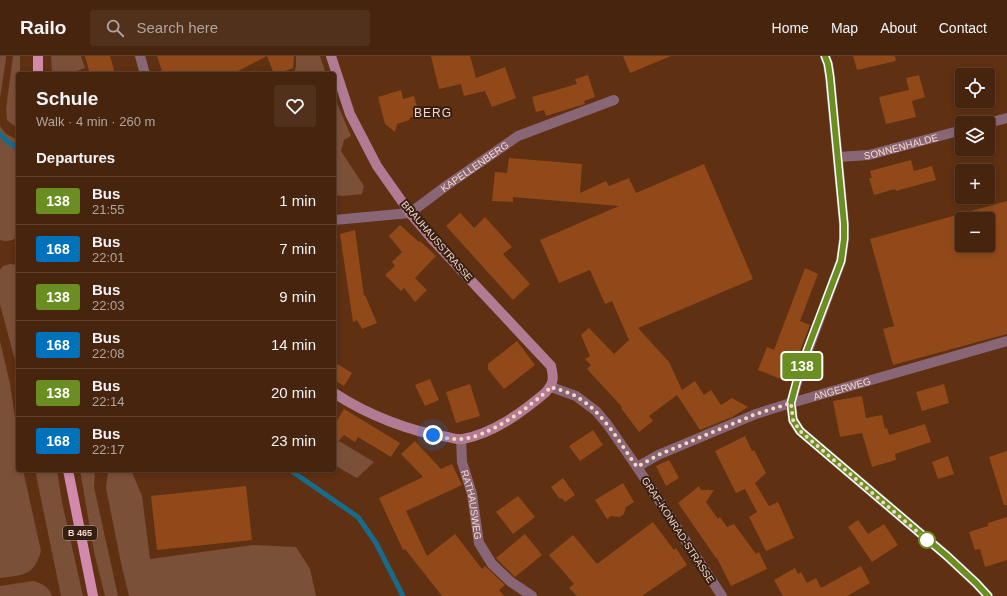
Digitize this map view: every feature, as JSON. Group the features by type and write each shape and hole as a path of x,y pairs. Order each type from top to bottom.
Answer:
{"main road":[{"path":"38,56 38,72"},
{"name":"B 465","path":"68,472 93,596"}],"street":[{"path":"140,56 144,72"},
{"name":"BRAUHAUSSTRASSE","path":"330,56 336,72"},
{"path":"825,56 830,77 844,224 844,239 841,261 800,369 791,403 793,420 800,431 947,556 988,596"},
{"name":"BRAUHAUSSTRASSE","path":"336,73 350,114 377,166 410,213 433,240 551,366 554,378 551,387"},
{"name":"KAPELLENBERG","path":"410,213 518,136 614,100"},
{"path":"995,121 1007,118"},
{"name":"SONNENHALDE","path":"838,157 869,155 955,132"},
{"path":"336,220 410,213"},
{"name":"ANGERWEG","path":"637,467 658,455 756,414 1007,341"},
{"path":"336,394 379,417 406,427 433,435 460,439 477,436 493,430 537,400 551,387"},
{"name":"GRAF-KONRAD-STRASSE","path":"551,387 576,396 596,411 607,424 722,596"},
{"name":"RATHAUSWEG","path":"460,439 462,462 472,494 479,543 492,564 511,582 532,596"}],"shaded area":[{"path":"0,56 6,56 6,59 0,98"},
{"path":"13,56 20,56 20,72 16,72 16,127 7,120 6,109"},
{"path":"51,56 81,56 85,68 74,72 52,72"},
{"path":"296,56 320,56 325,72 294,72"},
{"path":"336,101 351,136 344,140 341,151 364,186 362,194 336,195"},
{"path":"0,126 6,134 16,139 16,238 7,241 0,240"},
{"path":"10,264 16,265 16,364 0,304 0,270 3,266"},
{"path":"0,341 10,384 16,424 16,472 23,472 41,551 35,565 31,570 21,575 0,578"},
{"path":"339,441 374,462 357,478 336,466 336,444"},
{"path":"35,472 57,472 62,502 83,596 61,596"},
{"path":"80,472 95,472 94,487 118,596 105,596 94,552"},
{"path":"108,472 132,472 142,496 150,559 253,545 296,547 310,569 316,596 129,596 106,488"},
{"path":"33,581 45,586 52,596 0,596 0,586"}],"building":[{"path":"85,56 110,56 114,72 89,72"},
{"path":"157,56 267,56 236,72 162,72"},
{"path":"267,56 294,56 293,68 283,72 273,72"},
{"path":"431,56 470,56 476,78 505,67 516,98 492,107 485,91 464,96 461,84 439,89"},
{"path":"623,56 671,56 630,73"},
{"path":"853,56 895,56 896,61 857,70"},
{"path":"588,75 595,97 584,101 585,104 546,116 544,110 536,112 532,97 577,84 575,79"},
{"path":"919,75 925,97 912,101 916,117 886,124 879,97 909,90 906,78"},
{"path":"401,90 403,99 414,96 419,115 409,118 410,120 397,124 395,132 385,124 378,97"},
{"path":"509,158 582,164 580,193 606,181 609,186 629,178 636,193 704,164 753,279 638,328 669,362 682,390 695,381 704,395 711,390 721,405 732,398 748,407 732,417 700,430 677,395 649,416 653,421 639,432 621,408 622,407 587,369 591,365 585,359 590,356 581,335 589,328 614,354 629,340 612,301 605,304 590,270 559,283 540,240 619,206 513,197 513,202 492,201 495,172 507,173"},
{"path":"911,160 914,171 932,166 936,180 896,191 895,189 874,195 869,178 872,178 870,171"},
{"path":"1007,201 1007,334 893,365 883,329 894,326 870,239 955,215 955,252 995,252 995,212 967,212"},
{"path":"460,213 474,228 485,217 512,247 503,254 530,284 513,300 446,226"},
{"path":"400,225 436,256 415,278 427,290 415,302 404,288 401,291 385,275 395,266 392,262 402,252 389,236"},
{"path":"355,230 364,296 365,295 377,323 362,329 357,320 353,322 340,234"},
{"path":"805,268 818,274 800,321 810,325 788,382 758,370 767,347 774,350"},
{"path":"517,341 535,365 504,389 488,369 488,364"},
{"path":"336,363 352,373 344,386 336,381"},
{"path":"430,379 439,400 425,406 415,385"},
{"path":"470,384 480,416 456,423 446,392"},
{"path":"944,384 949,403 922,411 916,392"},
{"path":"862,396 866,418 882,415 885,429 887,428 889,435 925,424 931,442 895,454 896,460 872,467 862,433 840,437 833,401"},
{"path":"344,409 400,443 391,457 358,437 355,442 344,435 336,444 336,422"},
{"path":"593,430 603,445 580,461 569,446"},
{"path":"745,436 752,451 754,450 766,473 755,483 769,506 778,502 794,538 766,551 749,517 757,512 745,489 736,493 715,451"},
{"path":"415,441 441,469 452,464 462,485 406,511 427,556 455,534 482,569 485,566 505,585 499,590 504,596 442,596 405,549 403,550 379,498 423,477 401,454"},
{"path":"1007,451 1007,505 1004,505 989,457"},
{"path":"948,456 954,474 938,479 932,462"},
{"path":"669,460 679,478 666,486 656,466"},
{"path":"563,478 575,495 565,502 562,498 560,499 551,487"},
{"path":"623,483 634,502 626,507 624,514 620,517 611,516 607,519 595,500"},
{"path":"246,486 252,540 157,550 151,496"},
{"path":"699,486 701,490 714,490 706,502 718,519 720,517 727,527 734,524 756,554 759,552 767,569 731,586 717,558 678,503"},
{"path":"518,496 535,517 513,534 496,512"},
{"path":"1007,517 1007,560 985,567 980,549 975,550 969,532 988,526 988,523"},
{"path":"858,520 868,534 884,524 898,545 872,562 848,527"},
{"path":"653,522 674,550 676,548 687,565 642,596 577,596 569,588 574,584 549,555 573,535 597,564"},
{"path":"525,534 542,555 515,577 496,558"},
{"path":"861,566 870,583 847,596 783,596 774,580 795,568 798,574 801,572 807,583 816,578 821,588"}],"waterway":[{"path":"0,134 8,142 16,147"},
{"path":"293,472 358,517 376,543 403,596"}],"bus line":[{"name":"138","path":"825,56 830,77 844,224 844,239 841,261 800,369 791,403 793,420 800,431 947,556 988,596"}],"district":[{"name":"BERG","path":"433,113"}],"route":[{"path":"433,435 460,439 477,436 493,430 537,400 551,387 576,396 596,411 637,467 658,455 756,414 791,403 793,420 800,431 927,540"}]}
